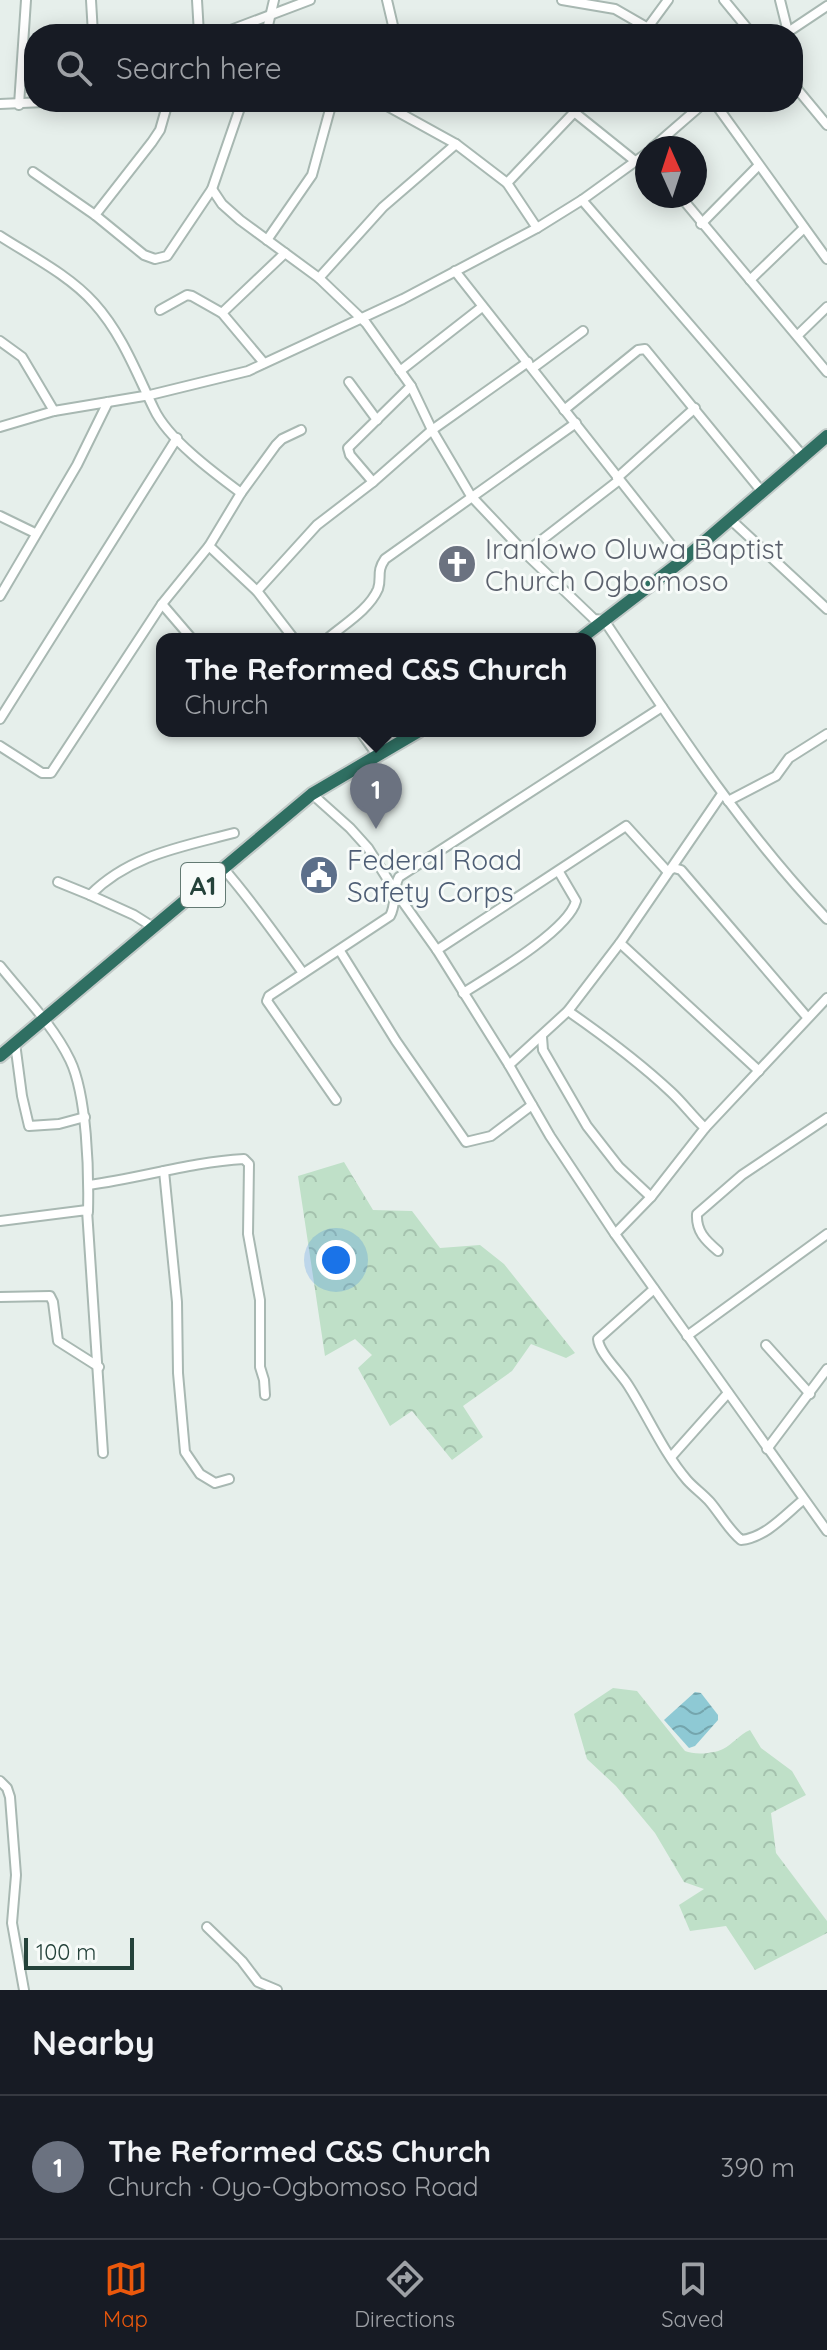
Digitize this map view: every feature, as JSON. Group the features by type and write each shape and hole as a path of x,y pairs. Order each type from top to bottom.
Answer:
{"highway":[{"path":"588,633 683,560 827,436"},
{"name":"A1","path":"0,1056 312,794 408,737"}],"street":[{"path":"24,24 26,0"},
{"path":"91,0 92,24"},
{"path":"197,0 198,24"},
{"path":"270,24 274,0"},
{"path":"251,24 310,0"},
{"path":"387,0 393,24"},
{"path":"562,0 607,6 634,24"},
{"path":"650,24 668,0"},
{"path":"724,0 744,24"},
{"path":"780,0 785,24"},
{"path":"799,24 827,2"},
{"path":"19,105 24,30"},
{"path":"803,96 827,125"},
{"path":"0,104 24,104"},
{"path":"95,215 152,142 160,130 165,112"},
{"path":"33,172 95,215 144,255 155,259 167,256 212,189 239,112"},
{"path":"267,240 312,175 329,112"},
{"path":"398,112 456,144 507,183 537,228"},
{"path":"0,427 54,411 150,395 232,376 264,363 403,299 537,228 635,161 574,112 507,183"},
{"path":"666,136 693,112"},
{"path":"721,112 827,259"},
{"path":"319,278 383,207 456,144"},
{"path":"701,224 758,166"},
{"path":"212,189 231,212 319,278 360,317 411,386 432,430 471,496 594,619 604,620 725,797 794,884 827,919"},
{"path":"582,200 803,456"},
{"path":"689,208 827,372"},
{"path":"750,280 804,228"},
{"path":"0,236 66,279 95,304 125,346 157,414 208,468 241,493"},
{"path":"222,313 285,253"},
{"path":"455,271 683,560"},
{"path":"160,310 187,295 222,313 264,363"},
{"path":"400,371 482,307"},
{"path":"798,335 827,307"},
{"path":"257,591 309,531 373,482 432,430 583,331"},
{"path":"0,341 22,357 54,411"},
{"path":"564,410 638,350 645,349 763,493"},
{"path":"349,382 377,420"},
{"path":"373,482 348,448 411,386"},
{"path":"0,596 77,465 108,402"},
{"path":"525,553 618,481 617,478 695,408"},
{"path":"334,633 367,605 376,593 380,584 378,575 385,559 576,423"},
{"path":"0,746 42,773 51,773 162,604 209,546 241,493 276,445 301,430"},
{"path":"0,719 177,438"},
{"path":"0,516 35,533"},
{"path":"730,519 827,609"},
{"path":"209,546 257,591 289,633"},
{"path":"162,604 187,633"},
{"path":"336,1100 267,1001 269,996 390,916 399,877 662,707"},
{"path":"509,1065 568,1011 620,943 667,871 725,797 776,776 789,758 827,734"},
{"path":"364,737 377,755"},
{"path":"312,794 368,848 437,950 615,1234 827,1531"},
{"path":"437,950 626,826 667,871"},
{"path":"90,895 107,878 131,864 166,849 234,833"},
{"path":"223,868 248,896 303,973"},
{"path":"667,871 674,868 681,870 807,1017"},
{"path":"463,993 534,948 573,910 576,901 559,872"},
{"path":"58,882 134,915 153,927"},
{"path":"620,943 759,1071"},
{"path":"340,951 396,1041 466,1142 491,1136 532,1105"},
{"path":"0,966 43,1019 71,1062 85,1117 88,1216"},
{"path":"615,1234 651,1197 705,1128 827,998"},
{"path":"568,1011 639,1063 675,1095 683,1108 705,1128"},
{"path":"542,1037 543,1050 587,1126 619,1167 651,1197"},
{"path":"15,1043 29,1126 59,1124 85,1117"},
{"path":"718,1251 704,1239 696,1224 697,1214 742,1175 827,1118"},
{"path":"89,1185 217,1161 244,1159 249,1164 248,1234 260,1300 260,1367 265,1395"},
{"path":"164,1171 177,1302 178,1373 185,1452 200,1474 215,1483 229,1479"},
{"path":"0,1221 87,1210 103,1453"},
{"path":"687,1336 827,1234"},
{"path":"654,1289 598,1339 598,1343 600,1351 609,1358 627,1384 686,1479 741,1540 751,1540 762,1533 803,1500"},
{"path":"0,1297 50,1296 58,1341 99,1367"},
{"path":"766,1345 810,1394"},
{"path":"767,1449 827,1369"},
{"path":"671,1457 728,1393"},
{"path":"0,1781 10,1797 16,1875 13,1934 24,1990"},
{"path":"207,1927 242,1961 258,1982 277,1990"}],"green space":[{"path":"344,1162 373,1210 412,1211 440,1248 480,1245 504,1264 575,1353 566,1358 531,1344 512,1371 463,1406 483,1437 452,1460 412,1411 390,1426 358,1368 372,1355 355,1339 325,1356 298,1176"},
{"path":"613,1688 637,1691 685,1751 719,1751 750,1730 761,1748 792,1771 806,1795 771,1813 776,1853 827,1921 827,1933 755,1970 726,1926 690,1931 679,1905 704,1889 684,1882 655,1833 616,1786 587,1759 574,1714"}],"water":[{"path":"695,1692 701,1693 718,1715 718,1720 695,1746 689,1748 664,1720"}],"place":[{"name":"Iranlowo Oluwa Baptist Church Ogbomoso","path":"457,564"},
{"name":"The Reformed C&S Church","path":"376,829"},
{"name":"Federal Road Safety Corps","path":"319,875"}]}
